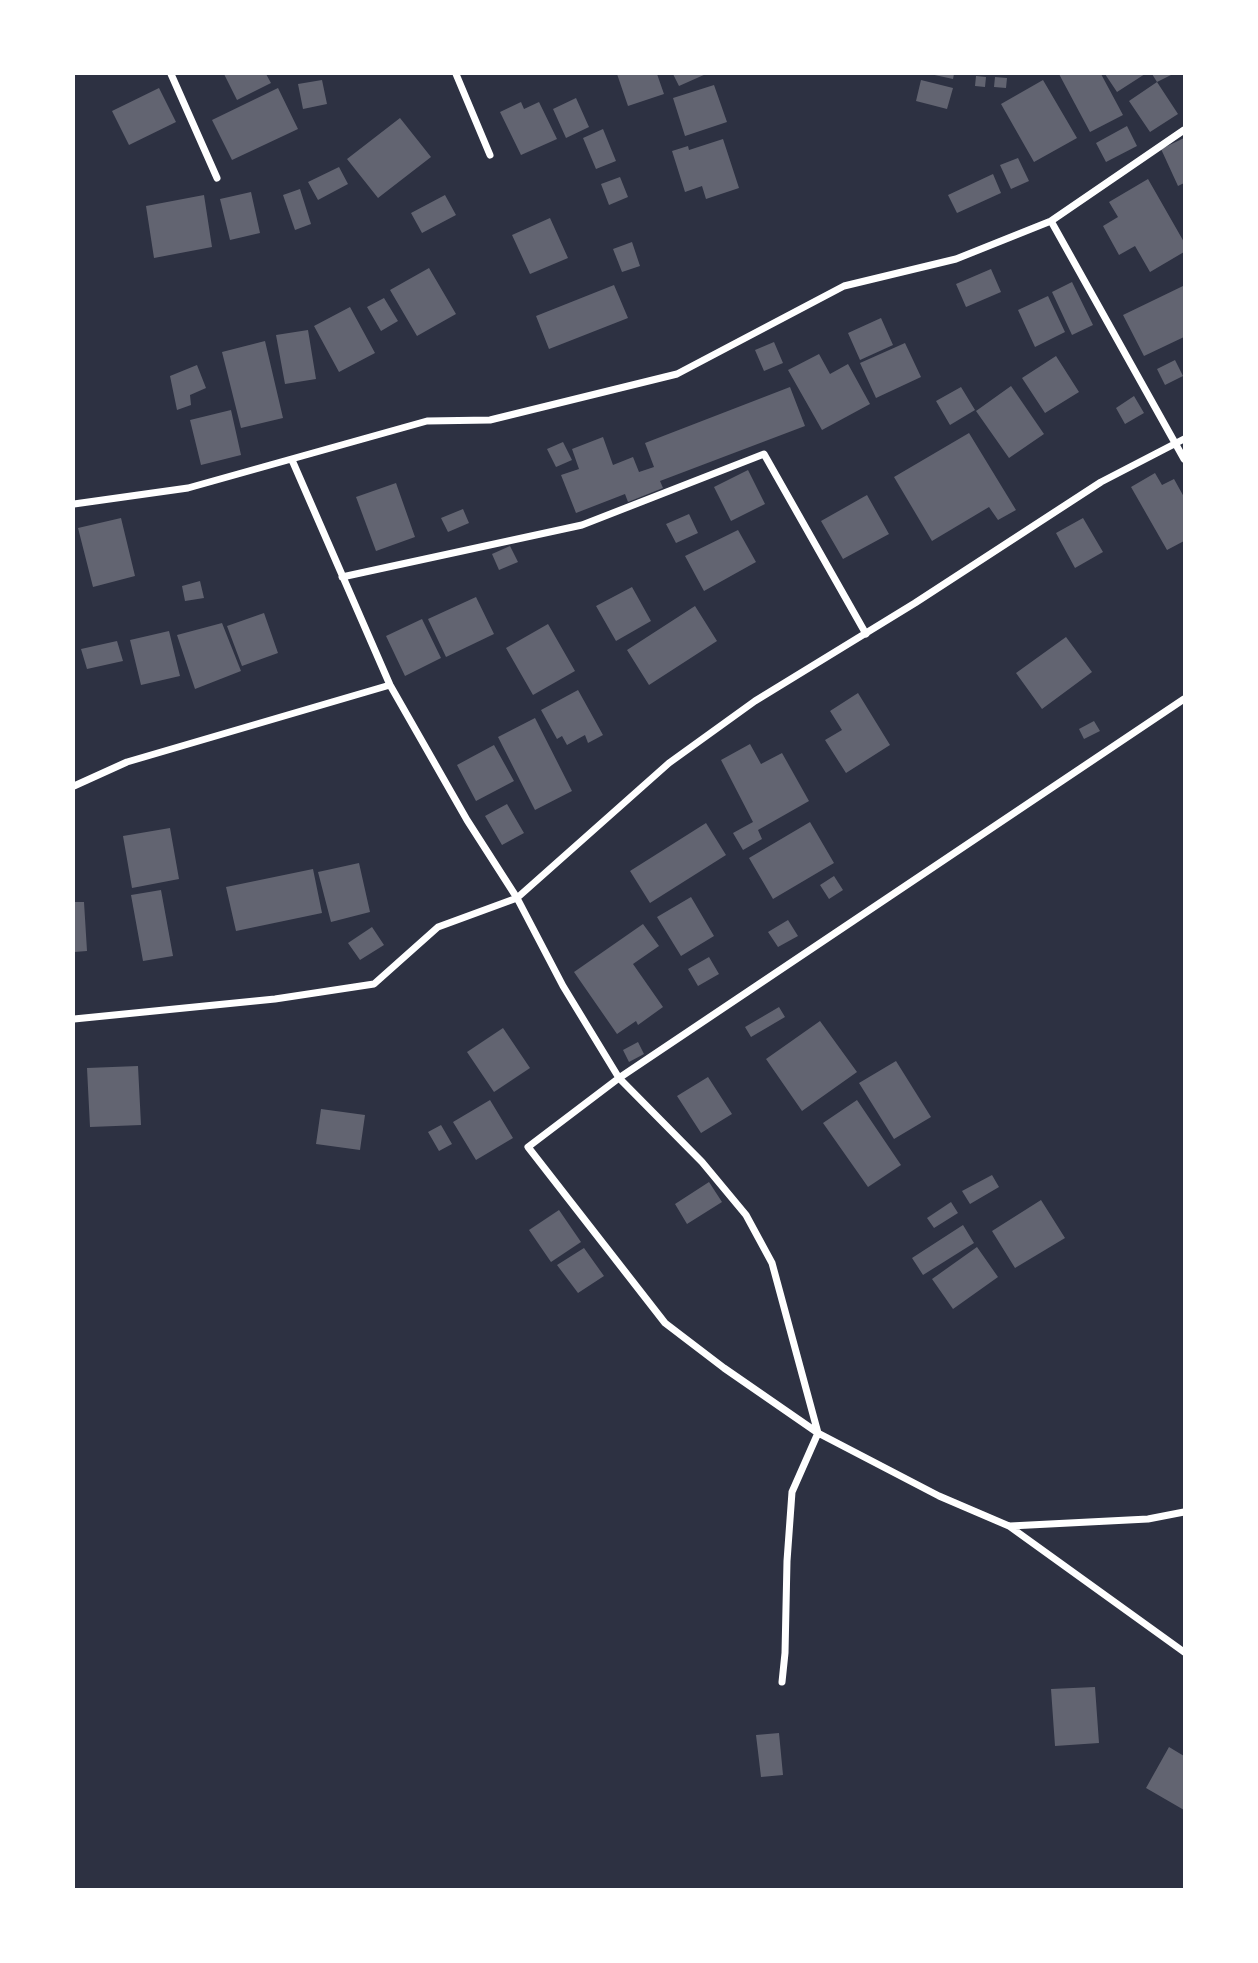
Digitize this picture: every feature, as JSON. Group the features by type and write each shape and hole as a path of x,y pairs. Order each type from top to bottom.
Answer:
{"street":[{"path":"171,74 217,178"},
{"path":"456,74 490,155"},
{"path":"74,504 188,488 427,421 490,420 677,374 844,286 956,259 1051,221 1185,130"},
{"path":"1051,221 1185,459"},
{"path":"74,1019 275,999 374,984 438,927 517,898 669,763 755,701 866,634 1101,482 1185,439"},
{"path":"342,577 582,525 764,454 866,634"},
{"path":"292,460 390,685 467,820 517,898 563,986 618,1078 702,1162 746,1215 772,1263 818,1433 792,1492 782,1682"},
{"path":"74,786 127,762 390,685"},
{"path":"1185,699 618,1078 528,1147 665,1323 818,1433 939,1496 1009,1526 1185,1652"},
{"path":"1009,1526 1148,1519 1185,1512"}],"building":[{"path":"224,74 266,74 271,83 237,100"},
{"path":"617,74 657,74 664,94 628,106"},
{"path":"673,74 706,74 679,86"},
{"path":"930,74 954,74 953,79"},
{"path":"1059,74 1101,74 1123,115 1090,132"},
{"path":"1105,74 1145,74 1117,92"},
{"path":"1152,74 1173,74 1157,82"},
{"path":"976,76 986,77 985,87 975,86"},
{"path":"995,77 1007,78 1006,88 994,87"},
{"path":"322,80 327,104 303,109 298,84"},
{"path":"921,80 953,88 947,109 916,101"},
{"path":"1043,80 1077,138 1034,162 1001,104"},
{"path":"1157,82 1178,114 1150,132 1129,101"},
{"path":"714,85 727,122 685,136 673,98"},
{"path":"159,88 176,122 129,145 112,111"},
{"path":"278,88 298,129 232,160 212,120"},
{"path":"576,98 589,127 566,138 553,109"},
{"path":"521,102 524,109 539,102 557,139 521,155 500,112"},
{"path":"400,118 431,157 378,198 347,159"},
{"path":"1127,126 1137,146 1106,162 1096,143"},
{"path":"603,129 616,161 596,169 583,138"},
{"path":"1184,138 1184,183 1178,186 1161,149"},
{"path":"723,139 739,188 706,199 702,186 685,192 672,151 688,146 689,150"},
{"path":"1018,158 1029,181 1011,189 1000,165"},
{"path":"339,167 348,184 318,200 308,182"},
{"path":"993,174 1001,193 957,213 948,195"},
{"path":"620,177 628,197 609,205 601,184"},
{"path":"1148,179 1184,242 1184,252 1150,272 1135,246 1119,255 1103,226 1118,217 1109,202"},
{"path":"300,189 311,224 295,230 283,195"},
{"path":"251,192 260,233 230,240 220,199"},
{"path":"204,195 212,247 154,258 146,206"},
{"path":"445,195 456,215 422,233 411,213"},
{"path":"550,218 568,258 530,274 512,235"},
{"path":"632,242 640,266 622,272 613,249"},
{"path":"429,268 456,314 417,336 390,290"},
{"path":"991,269 1001,292 966,307 956,284"},
{"path":"1072,282 1093,325 1072,335 1052,292"},
{"path":"614,285 628,318 549,349 536,316"},
{"path":"1183,286 1184,337 1144,356 1123,315"},
{"path":"1048,296 1065,332 1035,347 1018,310"},
{"path":"384,298 398,321 381,331 367,307"},
{"path":"350,307 375,353 339,372 314,326"},
{"path":"881,318 893,345 860,360 848,333"},
{"path":"308,330 316,379 285,384 276,335"},
{"path":"265,341 283,418 241,428 222,352"},
{"path":"774,342 783,363 764,371 755,350"},
{"path":"905,343 921,377 876,398 860,363"},
{"path":"819,354 830,374 848,364 870,404 822,430 788,370"},
{"path":"1056,356 1079,392 1045,413 1022,378"},
{"path":"1175,360 1183,376 1165,385 1157,369"},
{"path":"197,365 206,388 190,395 191,405 177,410 170,376"},
{"path":"1011,386 1044,434 1009,458 976,411"},
{"path":"790,387 805,426 660,481 663,488 628,502 625,494 576,513 561,475 579,469 572,449 603,437 613,465 633,457 639,472 654,467 645,443"},
{"path":"961,387 975,410 950,425 936,401"},
{"path":"1134,396 1144,413 1125,424 1116,408"},
{"path":"231,410 241,455 201,465 190,420"},
{"path":"969,433 1016,510 998,520 989,507 932,541 894,477"},
{"path":"563,442 572,460 556,467 547,449"},
{"path":"748,470 765,504 731,521 714,487"},
{"path":"1155,473 1162,485 1174,479 1184,497 1184,541 1167,550 1131,487"},
{"path":"396,483 415,537 376,551 356,497"},
{"path":"867,495 889,534 843,559 821,521"},
{"path":"463,509 469,523 448,532 441,518"},
{"path":"689,514 698,533 676,543 666,524"},
{"path":"121,518 135,576 93,587 78,528"},
{"path":"1083,518 1103,552 1075,568 1056,533"},
{"path":"738,530 756,562 704,591 685,556"},
{"path":"510,546 518,562 499,570 492,554"},
{"path":"200,581 204,598 185,601 182,586"},
{"path":"632,587 651,621 616,641 596,606"},
{"path":"476,597 494,634 446,657 428,619"},
{"path":"695,606 717,641 649,685 627,650"},
{"path":"264,613 278,653 242,666 227,626"},
{"path":"422,619 441,658 405,676 386,636"},
{"path":"222,623 241,671 195,689 177,635"},
{"path":"548,624 575,671 533,695 506,648"},
{"path":"169,631 180,676 141,685 130,640"},
{"path":"1066,637 1092,672 1042,709 1016,673"},
{"path":"117,641 123,661 87,669 81,649"},
{"path":"578,690 603,735 588,743 585,735 567,745 562,736 557,739 541,710"},
{"path":"858,693 890,745 846,773 825,740 842,730 830,711"},
{"path":"535,718 572,791 535,810 498,737"},
{"path":"1094,721 1100,731 1084,739 1079,729"},
{"path":"750,744 761,764 782,753 809,801 758,830 762,839 743,850 733,833 753,822 721,760"},
{"path":"494,745 514,781 476,801 457,765"},
{"path":"507,804 524,833 502,845 485,816"},
{"path":"810,822 834,863 773,899 749,858"},
{"path":"706,823 726,855 650,903 630,871"},
{"path":"170,828 179,879 132,888 123,836"},
{"path":"359,863 370,912 331,922 318,872"},
{"path":"313,869 322,913 236,931 226,887"},
{"path":"834,876 843,890 829,899 820,885"},
{"path":"161,890 173,956 143,961 131,895"},
{"path":"691,897 714,936 681,956 657,917"},
{"path":"74,902 84,902 87,951 74,952"},
{"path":"788,920 798,936 778,947 768,932"},
{"path":"643,924 659,946 633,964 663,1007 638,1025 636,1021 617,1034 574,972"},
{"path":"372,927 384,945 360,960 348,943"},
{"path":"709,957 719,974 698,986 688,969"},
{"path":"779,1007 785,1017 751,1037 745,1027"},
{"path":"820,1021 857,1072 802,1111 766,1059"},
{"path":"503,1028 530,1068 494,1092 467,1052"},
{"path":"638,1042 644,1054 629,1062 623,1050"},
{"path":"896,1061 931,1117 894,1139 859,1083"},
{"path":"138,1066 141,1125 90,1127 87,1068"},
{"path":"708,1077 732,1114 701,1133 677,1096"},
{"path":"490,1100 513,1138 476,1160 453,1122"},
{"path":"857,1100 901,1165 868,1187 823,1123"},
{"path":"321,1109 365,1115 360,1150 316,1144"},
{"path":"441,1125 452,1144 439,1151 428,1132"},
{"path":"992,1175 999,1187 970,1204 962,1191"},
{"path":"709,1182 722,1202 687,1224 675,1204"},
{"path":"1041,1200 1065,1238 1015,1268 992,1231"},
{"path":"951,1202 958,1213 934,1228 927,1218"},
{"path":"559,1210 581,1242 551,1262 529,1230"},
{"path":"963,1225 974,1243 923,1275 912,1258"},
{"path":"977,1247 998,1277 953,1309 932,1279"},
{"path":"584,1248 604,1276 578,1293 557,1265"},
{"path":"1095,1687 1099,1743 1055,1746 1051,1689"},
{"path":"779,1733 783,1775 761,1777 756,1735"},
{"path":"1169,1747 1184,1756 1184,1810 1146,1788"}]}
